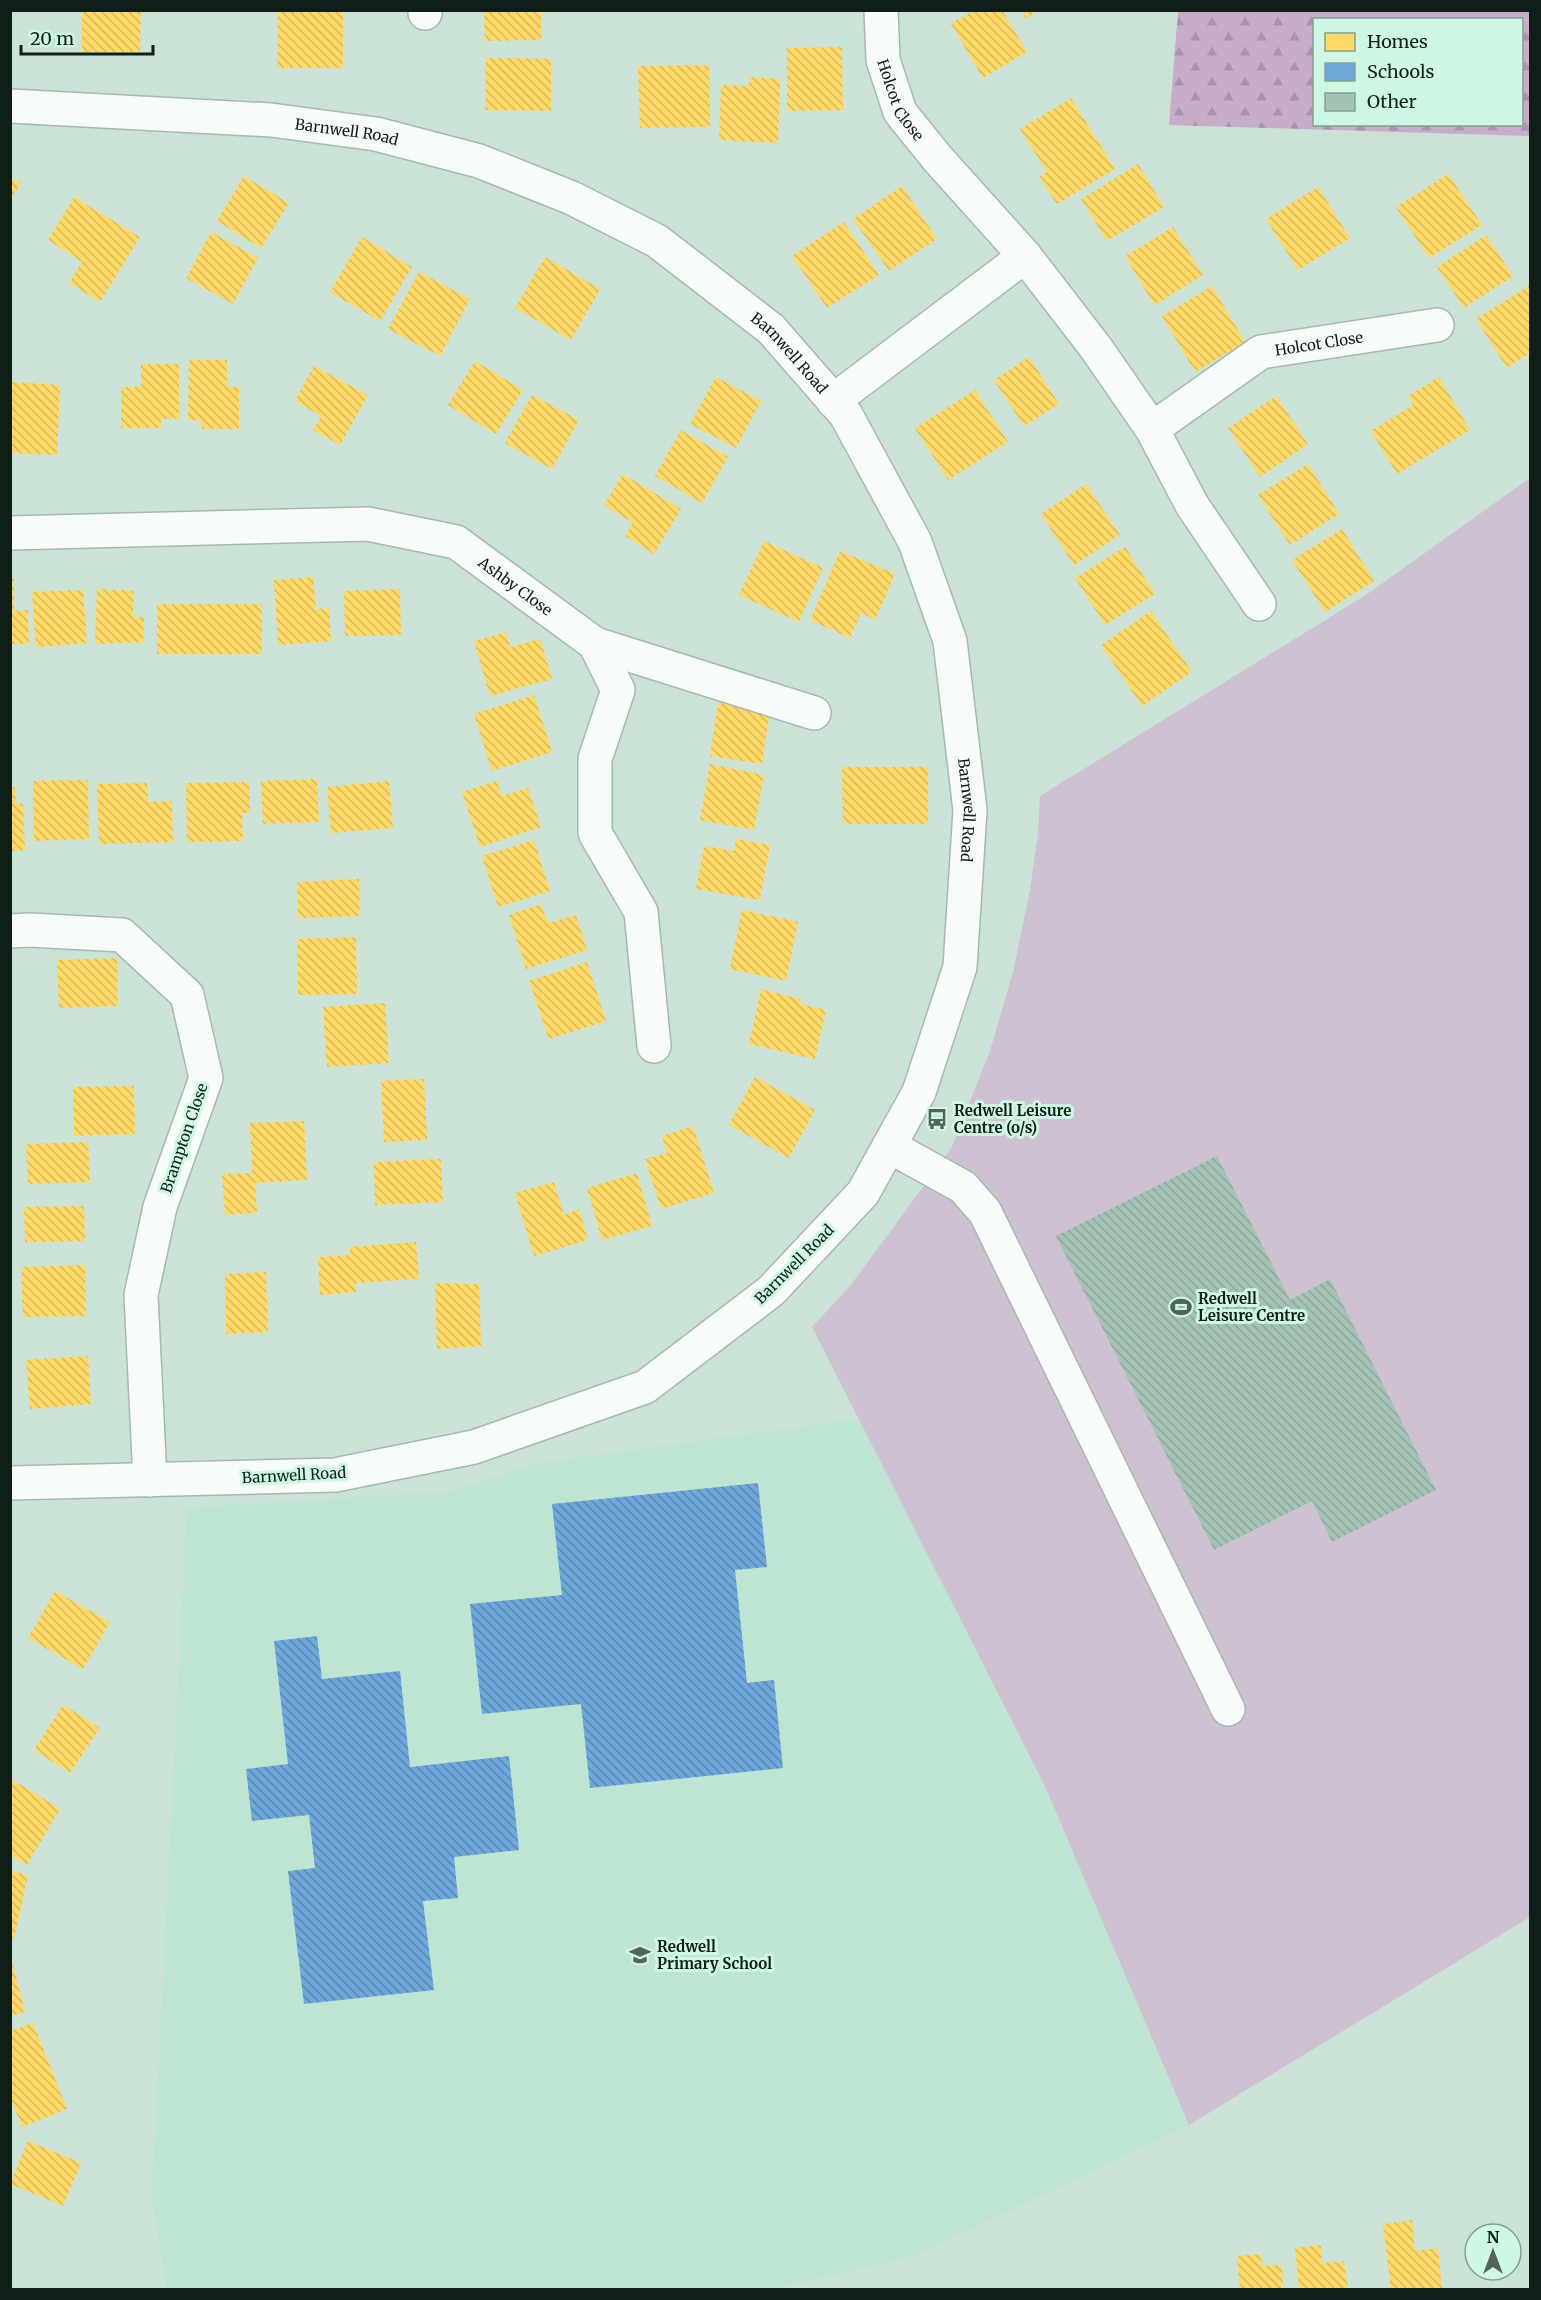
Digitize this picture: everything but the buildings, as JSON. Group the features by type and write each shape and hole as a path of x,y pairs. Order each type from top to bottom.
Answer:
{"street":[{"name":"Holcot Close","path":"881,10 883,60 900,112 1025,256 1096,348 1152,429 1192,505 1259,604"},
{"name":"Barnwell Road","path":"10,106 271,120 376,134 478,160 572,198 657,241 771,329 846,415 915,542 950,641 970,810 960,967 919,1092 890,1146 863,1193 771,1291 645,1387 474,1447 335,1475 10,1483"},
{"path":"833,401 1025,256"},
{"name":"Holcot Close","path":"1152,429 1261,352 1437,325"},
{"name":"Ashby Close","path":"10,533 368,524 456,542 595,644 618,690 595,759 595,833 641,912 654,1046"},
{"path":"595,644 814,713"},
{"name":"Brampton Close","path":"10,931 122,935 187,995 206,1078 160,1207 141,1295 150,1480"},
{"path":"890,1146 963,1187 986,1212 1228,1709"}],"shaded area":[{"name":"Redwell Leisure Centre","path":"1530,478 1530,1917 1189,2125 1044,1784 812,1327 850,1286 951,1149 990,1051 1013,972 1030,890 1038,833 1040,796 1366,595"},
{"name":"Redwell Primary School","path":"858,1419 1044,1784 1189,2125 917,2255 775,2289 167,2290 152,2197 187,1508 455,1491 534,1464"}],"green space":[{"path":"1178,11 1530,11 1530,136 1169,125"}],"place":[{"name":"Redwell Leisure Centre (o/s)","path":"937,1119"},
{"name":"Redwell Leisure Centre","path":"1181,1307"},
{"name":"Redwell Primary School","path":"640,1955"}]}
